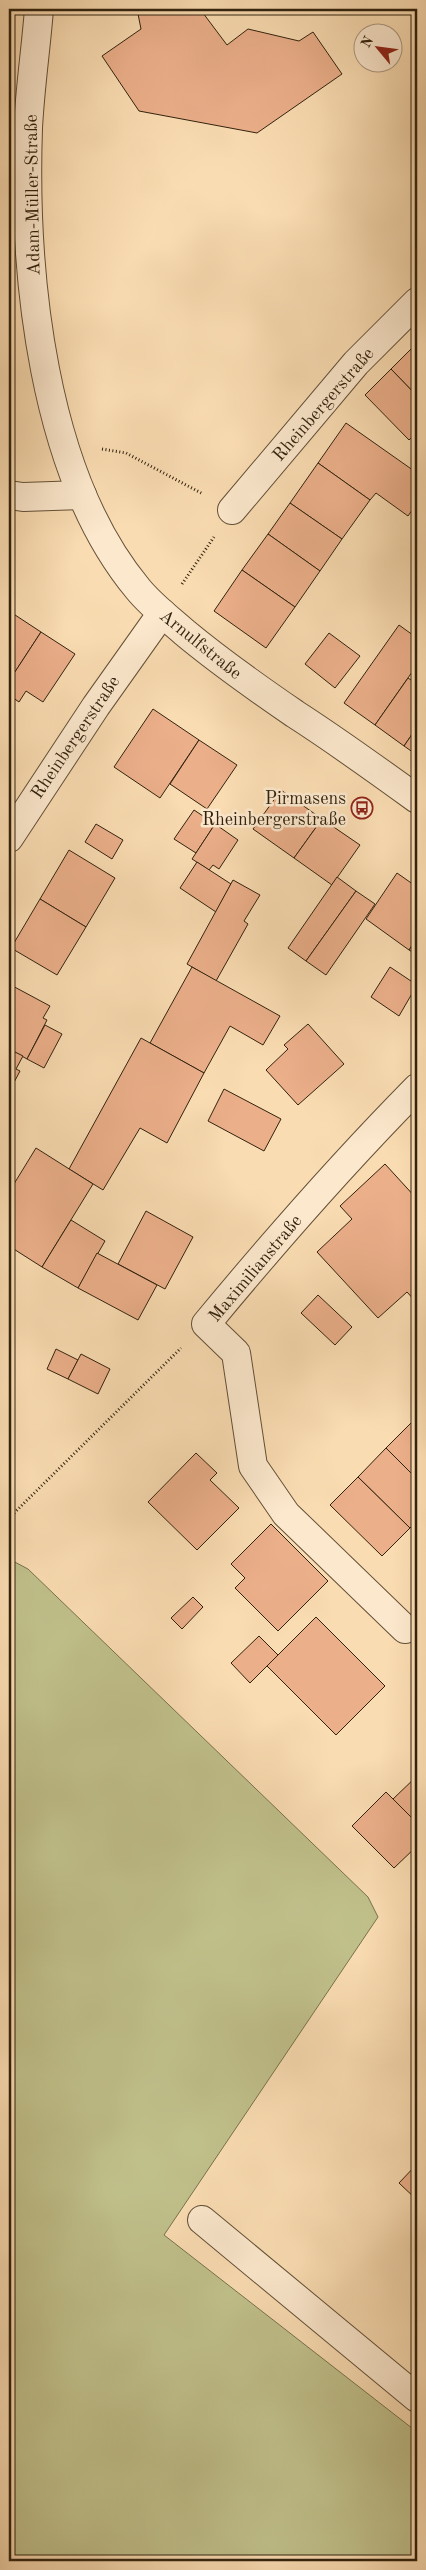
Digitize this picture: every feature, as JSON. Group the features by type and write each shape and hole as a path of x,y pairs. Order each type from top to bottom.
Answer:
{"street":[{"name":"Adam-Müller-Straße","path":"39,9 28,127 30,241 36,316 54,411 82,495"},
{"name":"Rheinbergerstraße","path":"232,510 356,363 417,302"},
{"path":"9,495 23,497 82,495"},
{"name":"Arnulfstraße","path":"82,495 110,550 139,590 162,613 227,668 417,799"},
{"name":"Rheinbergerstraße","path":"9,838 96,706 162,613"},
{"name":"Maximilianstraße","path":"405,1629 286,1514 252,1466 236,1353 206,1324 340,1168 417,1088"},
{"path":"202,2220 417,2398"}],"path":[{"path":"65,444 126,453 232,510 162,613"},
{"path":"9,1518 206,1324"}],"green space":[{"path":"9,1559 28,1569 368,1897 378,1917 164,2235 417,2432 417,2561 9,2561"}],"building":[{"path":"137,9 200,9 227,45 248,29 299,41 313,32 342,74 257,133 139,111 102,56 141,29"},
{"path":"417,343 417,396 391,369"},
{"path":"391,369 417,396 417,432 409,440 365,395"},
{"path":"346,423 417,473 417,503 408,516 376,493 370,500 318,463"},
{"path":"318,463 370,500 342,539 290,503"},
{"path":"290,503 342,539 320,571 268,534"},
{"path":"268,534 320,571 295,607 242,570"},
{"path":"242,570 295,607 266,648 214,611"},
{"path":"9,611 41,632 11,678 9,677"},
{"path":"399,625 417,638 417,665 375,725 344,703"},
{"path":"41,632 75,654 43,702 26,691 19,702 9,695 9,681"},
{"path":"329,633 360,656 335,688 305,664"},
{"path":"408,678 417,684 417,727 404,746 375,725"},
{"path":"153,709 199,740 160,798 114,767"},
{"path":"417,727 417,755 404,746"},
{"path":"199,740 237,765 207,809 170,784"},
{"path":"281,790 322,819 294,858 253,829"},
{"path":"194,810 215,824 196,853 174,839"},
{"path":"322,819 360,845 332,885 294,858"},
{"path":"96,824 123,840 112,859 85,842"},
{"path":"215,824 238,840 219,869 213,865 209,870 192,859"},
{"path":"69,850 115,878 86,927 40,899"},
{"path":"197,862 231,884 216,912 180,888"},
{"path":"397,873 417,887 417,938 409,950 366,919"},
{"path":"337,877 356,891 306,961 288,948"},
{"path":"233,880 260,895 244,921 248,924 216,981 187,964"},
{"path":"356,891 375,904 326,975 306,961"},
{"path":"40,899 86,927 57,975 11,948"},
{"path":"417,938 417,955 409,950"},
{"path":"192,967 280,1016 263,1045 230,1026 204,1073 150,1043"},
{"path":"390,967 417,985 399,1016 371,997"},
{"path":"9,984 50,1006 43,1018 47,1020 27,1059 9,1049"},
{"path":"308,1024 344,1064 298,1105 266,1070 288,1049 284,1045"},
{"path":"45,1025 62,1034 44,1068 27,1059"},
{"path":"141,1038 204,1073 167,1143 140,1128 103,1190 69,1169"},
{"path":"9,1049 23,1056 16,1069 20,1071 9,1092"},
{"path":"224,1089 281,1119 264,1151 208,1121"},
{"path":"36,1148 93,1184 42,1267 9,1246 9,1192"},
{"path":"385,1164 417,1199 417,1303 407,1292 378,1318 317,1252 352,1219 340,1206"},
{"path":"146,1211 193,1237 165,1289 118,1264"},
{"path":"71,1220 105,1241 78,1288 42,1267"},
{"path":"97,1253 157,1285 138,1320 78,1288"},
{"path":"318,1295 352,1327 335,1345 301,1313"},
{"path":"56,1349 78,1360 68,1379 47,1369"},
{"path":"81,1354 110,1369 98,1394 68,1379"},
{"path":"414,1420 417,1423 417,1479 386,1448"},
{"path":"386,1448 417,1479 417,1521 410,1528 358,1477"},
{"path":"196,1453 217,1473 210,1480 239,1508 197,1550 148,1502"},
{"path":"358,1477 410,1528 382,1556 330,1505"},
{"path":"271,1524 328,1581 278,1631 235,1588 245,1578 231,1564"},
{"path":"193,1597 203,1607 182,1629 171,1618"},
{"path":"316,1617 385,1686 336,1735 267,1666"},
{"path":"259,1636 278,1655 250,1683 231,1663"},
{"path":"417,1776 417,1823 393,1799"},
{"path":"386,1792 417,1823 417,1846 394,1868 352,1826"},
{"path":"417,2164 417,2200 399,2183"}],"place":[{"name":"Pirmasens Rheinbergerstraße","path":"362,808"}]}
